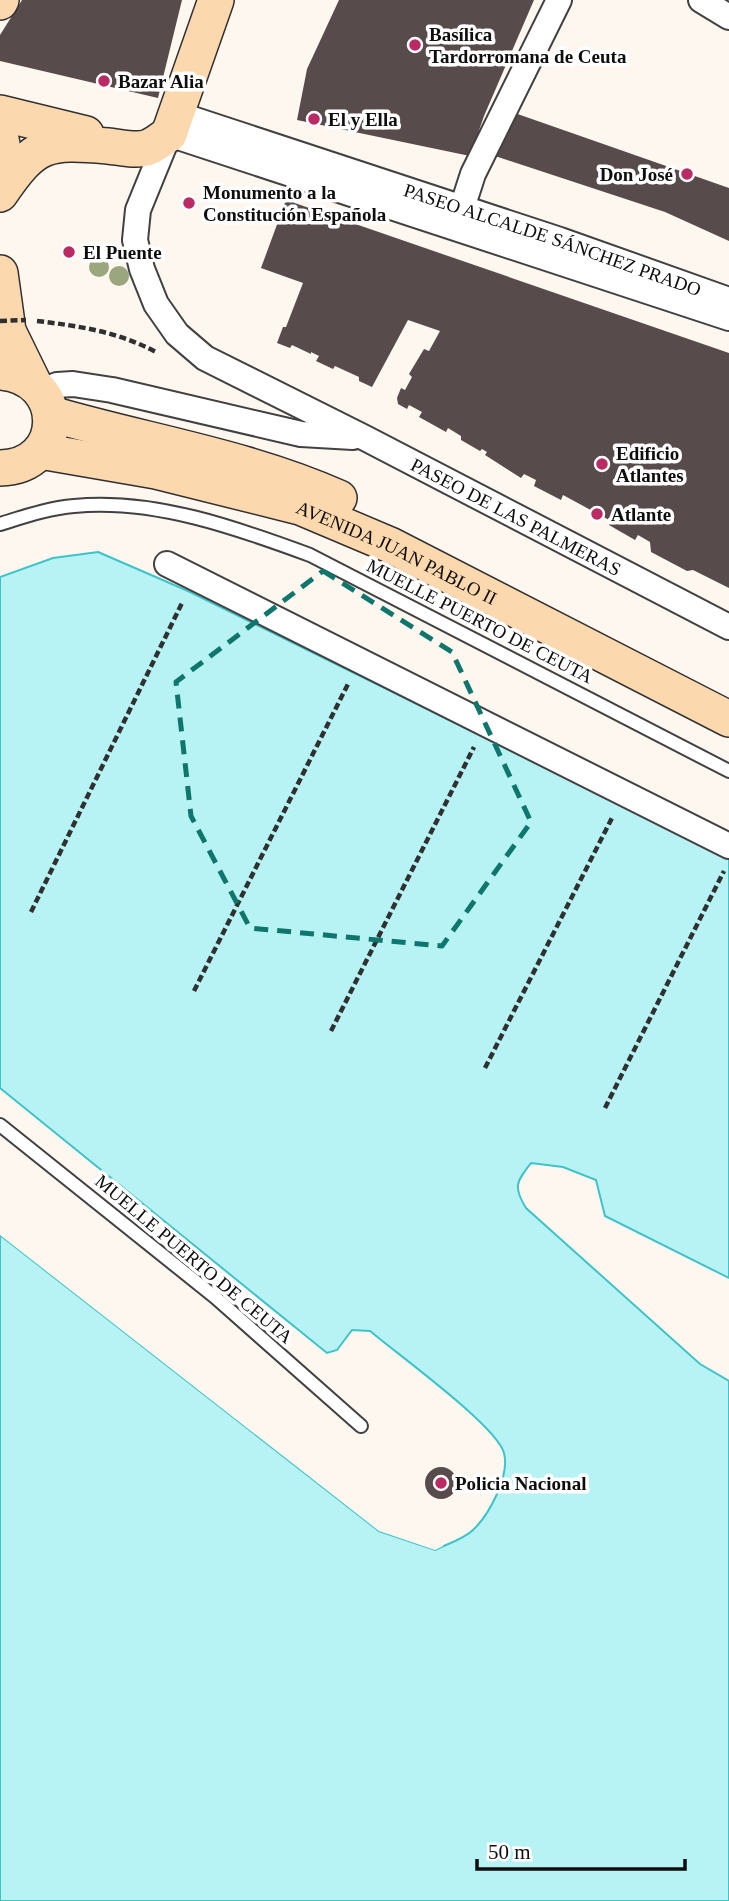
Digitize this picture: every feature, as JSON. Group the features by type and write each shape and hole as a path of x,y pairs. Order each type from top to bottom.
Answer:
{"main road":[{"path":"0,194 31,155 50,145 68,143 146,148 173,124 216,0"},
{"path":"0,181 4,155 1,120 134,139 173,124"},
{"path":"0,273 8,331 42,396 51,428 40,452 27,462 12,468 0,468"},
{"name":"AVENIDA JUAN PABLO II","path":"0,372 18,374 42,396 312,486 401,525 729,697"},
{"name":"AVENIDA JUAN PABLO II","path":"40,452 156,471 300,507 390,545 729,719"}],"street":[{"path":"462,208 473,174 559,0"},
{"path":"701,0 729,17"},
{"name":"PASEO ALCALDE SÁNCHEZ PRADO","path":"173,124 462,208 729,300"},
{"name":"PASEO ALCALDE SÁNCHEZ PRADO","path":"173,124 729,318"},
{"name":"PASEO DE LAS PALMERAS","path":"173,124 138,210 135,240 142,270 156,304 177,334 205,358 729,627"},
{"path":"42,396 57,385 73,384 112,390 301,434 365,438"},
{"path":"301,434 311,426 312,417 303,407"},
{"path":"167,564 729,846"}],"lane":[{"name":"MUELLE PUERTO DE CEUTA","path":"0,524 72,506 133,505 243,531 310,555 729,771"},
{"name":"MUELLE PUERTO DE CEUTA","path":"0,1125 215,1297 361,1426"}],"path":[{"path":"0,321 26,320"},
{"path":"31,912 188,592"},
{"path":"194,991 354,672"},
{"path":"331,1031 479,735"},
{"path":"485,1068 613,815"},
{"path":"605,1108 729,862"}],"highlighted area":[{"path":"323,571 452,652 531,822 442,946 250,928 191,816 176,682"}],"water":[{"path":"98,552 188,591 729,858 729,1278 605,1216 596,1180 563,1167 531,1163 519,1180 518,1190 526,1208 700,1364 729,1381 729,1901 0,1901 0,1235 379,1531 435,1550 460,1539 473,1530 491,1505 501,1484 505,1462 504,1453 497,1441 484,1426 370,1331 352,1330 337,1350 327,1353 0,1088 0,577 53,558"}],"pier":[{"path":"0,1232 381,1528 435,1546 444,1541 443,1546 435,1550 379,1531 0,1235"}],"building":[{"path":"22,0 182,0 158,98 0,61 0,35"},
{"name":"Basílica Tardorromana de Ceuta","path":"339,0 534,0 484,116 470,156 297,120 307,69"},
{"path":"509,111 729,188 729,241 665,212 492,155"},
{"path":"286,200 729,353 729,588 693,570 687,571 651,552 650,542 638,535 635,540 609,525 611,521 563,495 561,500 534,486 536,480 524,474 521,478 485,455 487,452 461,440 461,436 448,428 446,432 419,417 422,412 409,405 407,409 398,404 401,388 405,390 412,377 409,374 424,349 429,351 440,331 408,320 372,387 359,381 359,377 316,361 319,356 311,352 277,343 303,283 261,268"},
{"name":"Policia Nacional","path":"441,1467 452,1472 457,1483 452,1494 441,1499 430,1494 425,1483 430,1472"}],"place":[{"name":"Basílica Tardorromana de Ceuta","path":"415,45"},
{"name":"Bazar Alia","path":"104,81"},
{"name":"El y Ella","path":"314,119"},
{"name":"Don José","path":"687,174"},
{"name":"Monumento a la Constitución Española","path":"189,203"},
{"name":"El Puente","path":"69,252"},
{"name":"Edificio Atlantes","path":"602,464"},
{"name":"Atlante","path":"597,514"},
{"name":"Policia Nacional","path":"441,1483"}]}
